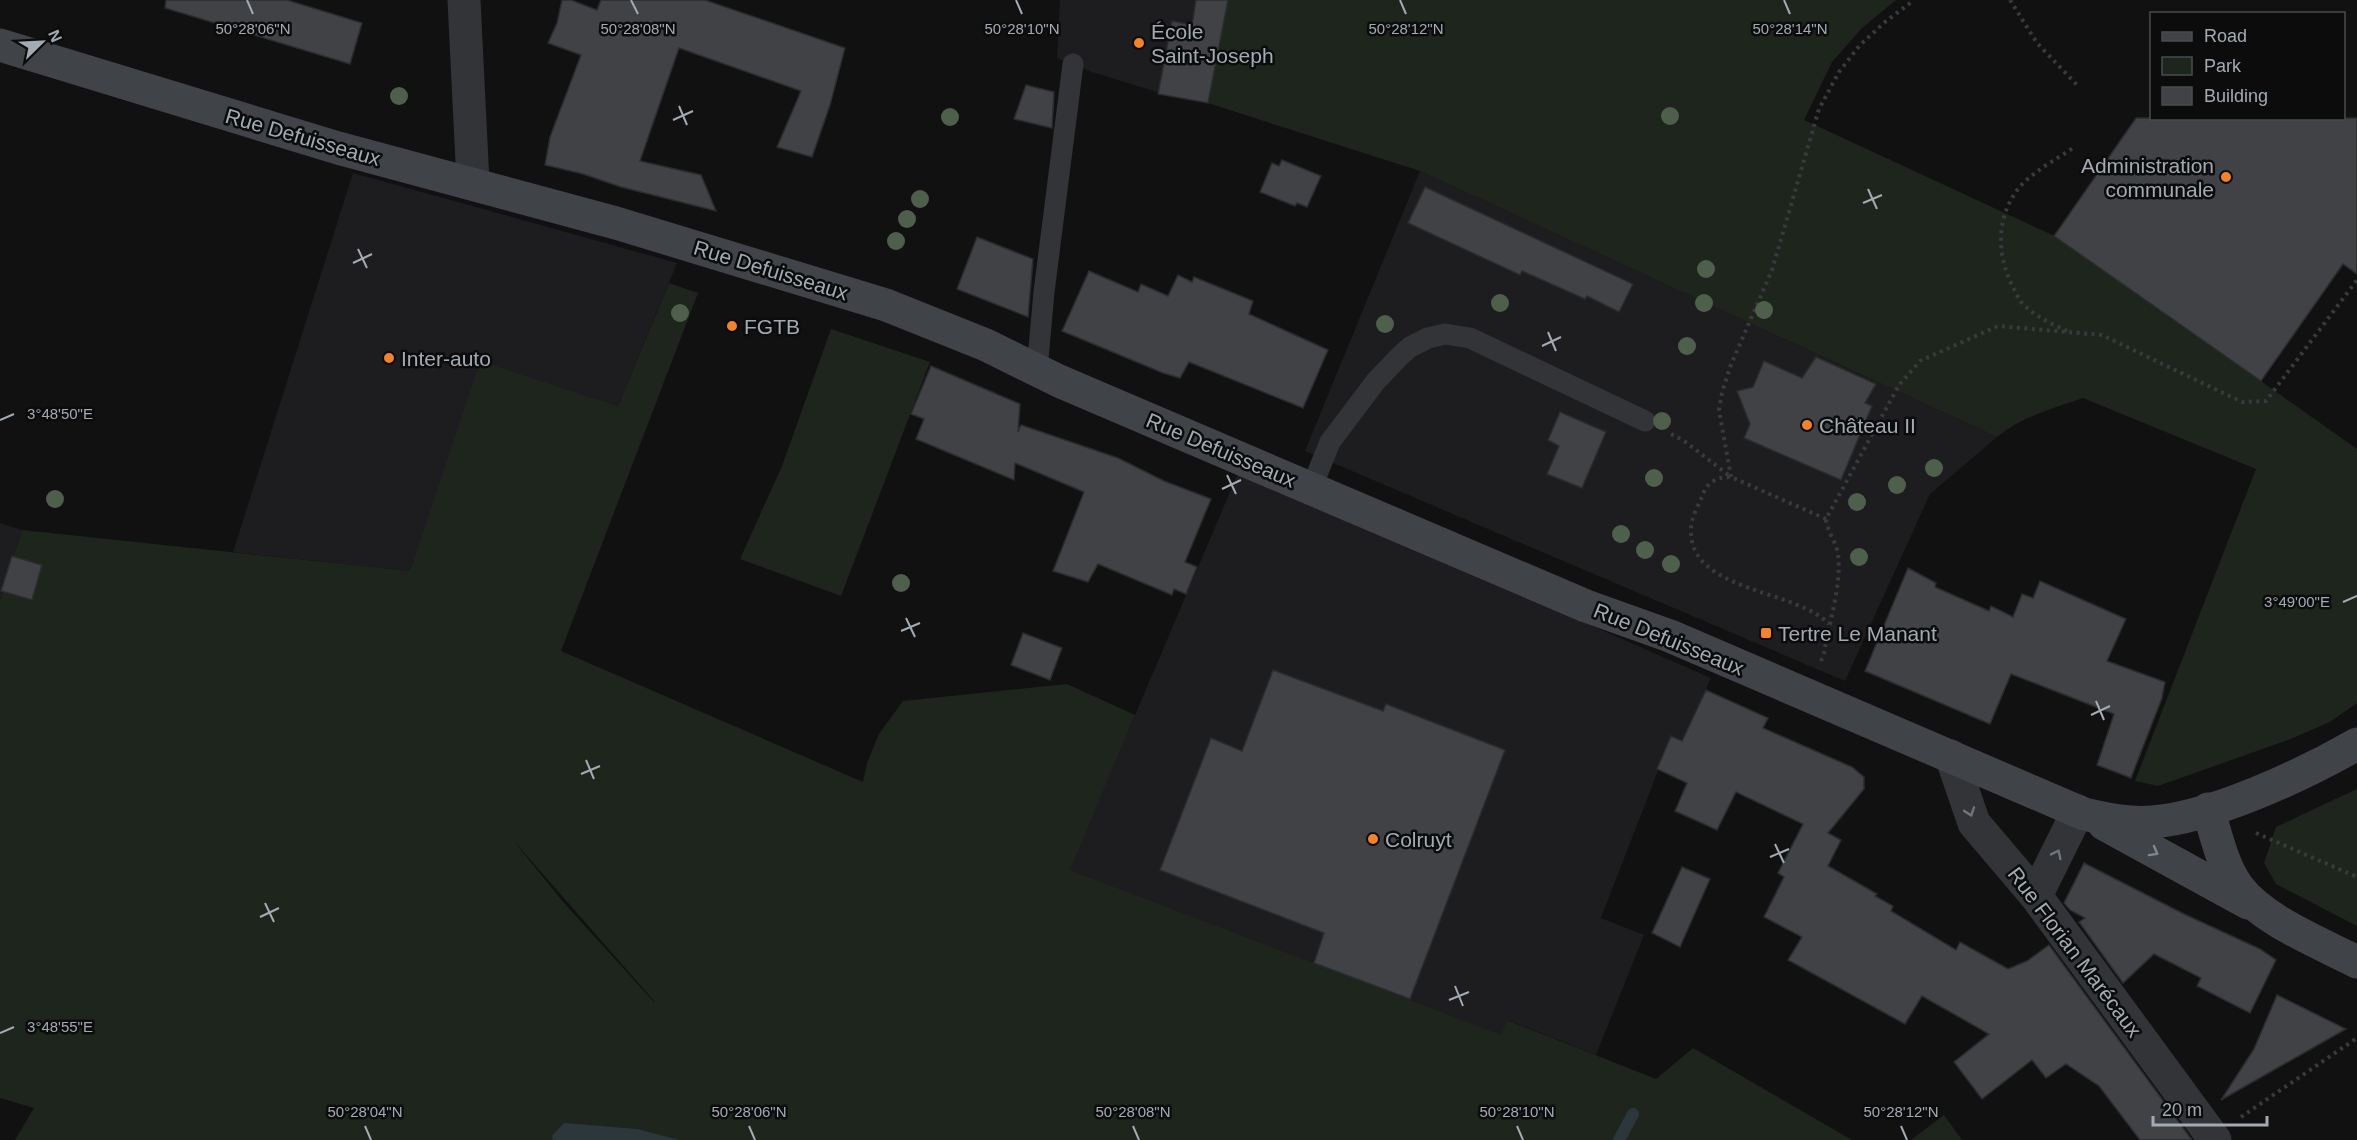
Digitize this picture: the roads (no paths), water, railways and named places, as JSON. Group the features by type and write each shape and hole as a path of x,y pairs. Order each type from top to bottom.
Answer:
{"main road":[{"name":"Rue Defuisseaux","path":"0,45 338,148 616,223 885,305 986,345 1037,370 1586,606 1670,636 2081,812 2119,822 2176,819 2251,795 2357,744"},
{"path":"2208,810 2224,859 2236,886 2257,909"},
{"path":"2081,812 2357,962"}],"street":[{"path":"464,0 472,183"},
{"name":"Rue Florian Marécaux","path":"1951,756 1974,823 2036,896 2214,1138"},
{"path":"2036,896 2081,812"}],"lane":[{"path":"1037,370 1044,292 1073,64"},
{"path":"1311,489 1330,442 1389,366 1410,347 1428,338 1445,334 1470,338 1645,421"}],"waterway":[{"path":"1619,1140 1633,1114"}],"place":[{"name":"École Saint-Joseph","path":"1139,43"},
{"name":"Administration communale","path":"2226,177"},
{"name":"FGTB","path":"732,326"},
{"name":"Inter-auto","path":"389,358"},
{"name":"Château II","path":"1807,425"},
{"name":"Tertre Le Manant","path":"1766,633"},
{"name":"Colruyt","path":"1373,839"}]}
